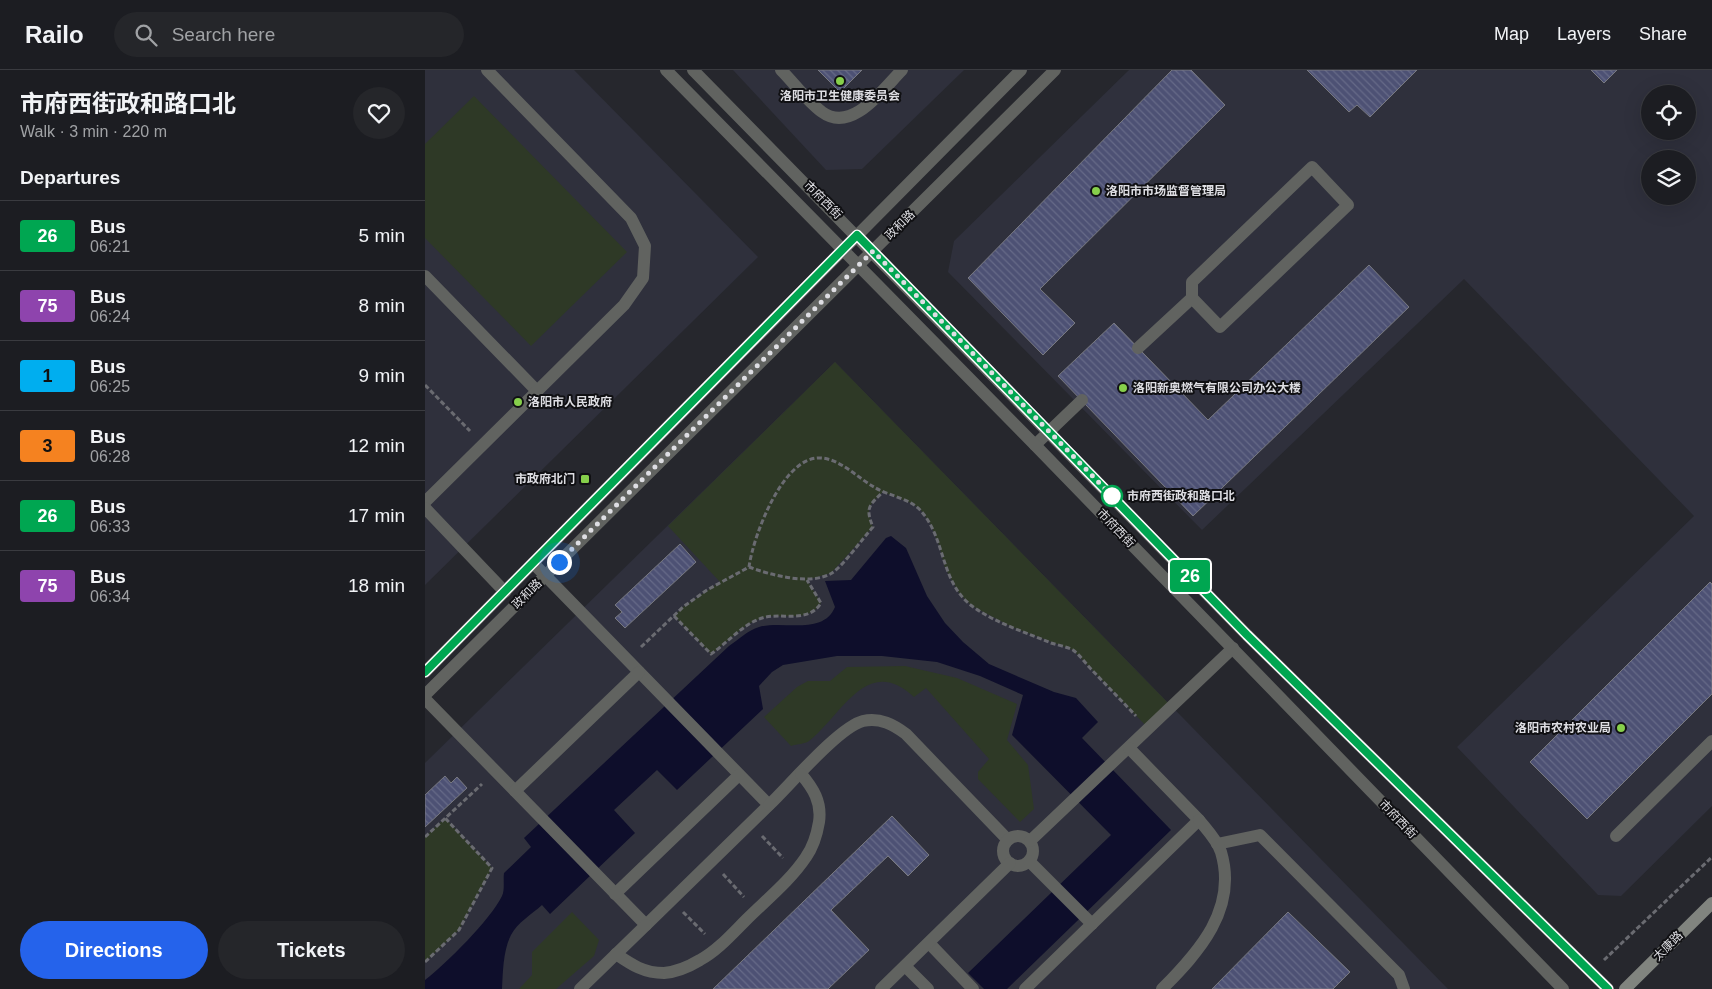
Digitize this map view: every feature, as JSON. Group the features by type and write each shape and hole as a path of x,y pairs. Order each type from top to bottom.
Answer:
{"main road":[{"name":"太康路","path":"1625,989 1712,903"}],"street":[{"path":"425,502 624,305 643,278 645,246 631,218 487,70"},
{"name":"市府西街","path":"666,70 859,264 1563,989"},
{"name":"市府西街","path":"693,70 873,251 1255,642 1608,989"},
{"path":"781,70 822,112 834,118 847,118 862,110 902,70"},
{"name":"政和路","path":"426,669 505,592 1021,70"},
{"name":"政和路","path":"425,697 1055,70"},
{"path":"1138,348 1192,298 1193,282 1312,167 1348,205 1220,328 1192,298"},
{"path":"425,276 537,391"},
{"path":"1035,445 1082,400"},
{"path":"425,508 505,592"},
{"path":"533,563 769,805"},
{"path":"1030,841 1233,648"},
{"path":"515,791 639,672"},
{"path":"425,697 645,925"},
{"path":"580,989 847,729 864,721 883,721 896,726 906,734 1008,840"},
{"path":"1616,836 1712,741"},
{"path":"1129,748 1199,820 1221,852 1223,893 1218,915 1209,935 1194,957 1162,989"},
{"path":"616,954 635,968 666,973 682,969 701,960 717,947 796,872 816,836 820,820 814,789 801,774"},
{"path":"615,894 739,775"},
{"path":"1025,989 1088,920 1199,820"},
{"path":"1217,844 1260,835 1399,976 1404,989"},
{"path":"1017,836 1030,841 1033,850 1029,861 1022,865 1011,863 1004,854 1005,844 1008,840 1017,836"},
{"path":"1029,861 1088,920"},
{"path":"881,989 1011,863"},
{"path":"929,943 973,989"},
{"path":"905,966 928,989"}],"path":[{"path":"425,385 483,444"},
{"path":"749,567 751,547 772,501 792,471 808,459 820,457 830,459 883,492 911,503 920,509 930,523 945,568 959,593 973,606 1012,627 1073,650 1149,729"},
{"path":"627,660 674,616 707,590 749,567 767,574 807,580 831,573 873,527 868,515 870,503 883,492"},
{"path":"674,616 711,654 747,626 763,618 806,615 817,609 821,603 807,580"},
{"path":"425,837 495,771"},
{"path":"425,962 459,930 492,868 445,818"},
{"path":"1591,972 1712,857"},
{"path":"727,879 756,910"},
{"path":"688,918 717,947"}],"shaded area":[{"name":"洛阳市人民政府","path":"425,70 574,70 758,257 425,585"},
{"path":"733,70 964,70 862,169 826,170"},
{"path":"1129,70 1712,70 1712,806 1621,896 1598,895 1457,747 1694,516 1464,279 1202,530 948,272 954,241"},
{"path":"835,362 1448,989 425,989 425,763"},
{"path":"891,536 906,548 927,596 945,623 963,642 989,664 1054,692 1076,698 1098,722 1082,738 1171,830 1007,989 984,989 968,973 1111,835 1012,735 1023,695 980,676 937,662 882,656 837,656 783,665 772,672 759,686 763,709 677,790 657,770 614,810 635,833 550,914 542,905 517,927 511,935 506,948 502,989 425,989 425,980 467,941 496,906 503,894 504,873 531,847 524,838 743,635 751,630 768,625 812,624 829,616 835,607 825,581 851,580 886,538"}],"green space":[{"path":"474,96 627,252 531,346 425,238 425,144"},
{"path":"835,362 1172,707 1149,729 1073,650 1012,627 972,606 959,593 945,568 939,545 930,523 920,509 911,503 883,492 874,500 870,507 869,515 873,527 831,573 807,580 821,603 816,609 802,615 769,616 755,621 711,654 674,616 683,607 720,582 668,526"},
{"path":"905,666 957,678 1017,704 1007,740 1028,765 1034,809 1020,822 978,779 978,772 989,759 926,688 914,697 897,685 882,682 869,685 844,704 809,741 791,746 764,717 797,687 808,681 830,681 847,667"},
{"path":"445,818 492,868 459,930 425,962 425,837"},
{"path":"572,912 599,940 594,956 556,989 519,989 532,975 532,952"}],"building":[{"name":"洛阳市卫生健康委员会","path":"818,70 862,70 840,92"},
{"name":"洛阳市市场监督管理局","path":"1172,70 1191,70 1225,105 1040,289 1075,323 1043,355 968,278"},
{"path":"1307,70 1417,70 1370,117 1357,105 1349,112"},
{"path":"1591,70 1617,70 1604,83"},
{"name":"洛阳新奥燃气有限公司办公大楼","path":"1369,265 1409,307 1193,516 1058,376 1114,323 1208,420"},
{"path":"680,544 696,562 625,628 615,618 622,612 615,605"},
{"name":"洛阳市农村农业局","path":"1710,582 1712,584 1712,694 1587,819 1530,762"},
{"path":"445,776 451,783 457,777 467,788 425,827 425,795"},
{"path":"892,816 929,855 908,876 888,856 831,910 869,950 828,989 713,989"},
{"path":"1288,912 1350,972 1333,989 1212,989"}],"bus line":[{"name":"26","path":"425,672 857,235 1247,635 1608,989"}],"place":[{"name":"洛阳市卫生健康委员会","path":"840,81"},
{"name":"洛阳市市场监督管理局","path":"1096,191"},
{"name":"洛阳新奥燃气有限公司办公大楼","path":"1123,388"},
{"name":"洛阳市人民政府","path":"518,402"},
{"name":"市政府北门","path":"585,479"},
{"name":"市府西街政和路口北","path":"1112,496"},
{"name":"洛阳市农村农业局","path":"1621,728"}],"route":[{"path":"559,562 873,251 1115,499 1112,496"}]}
